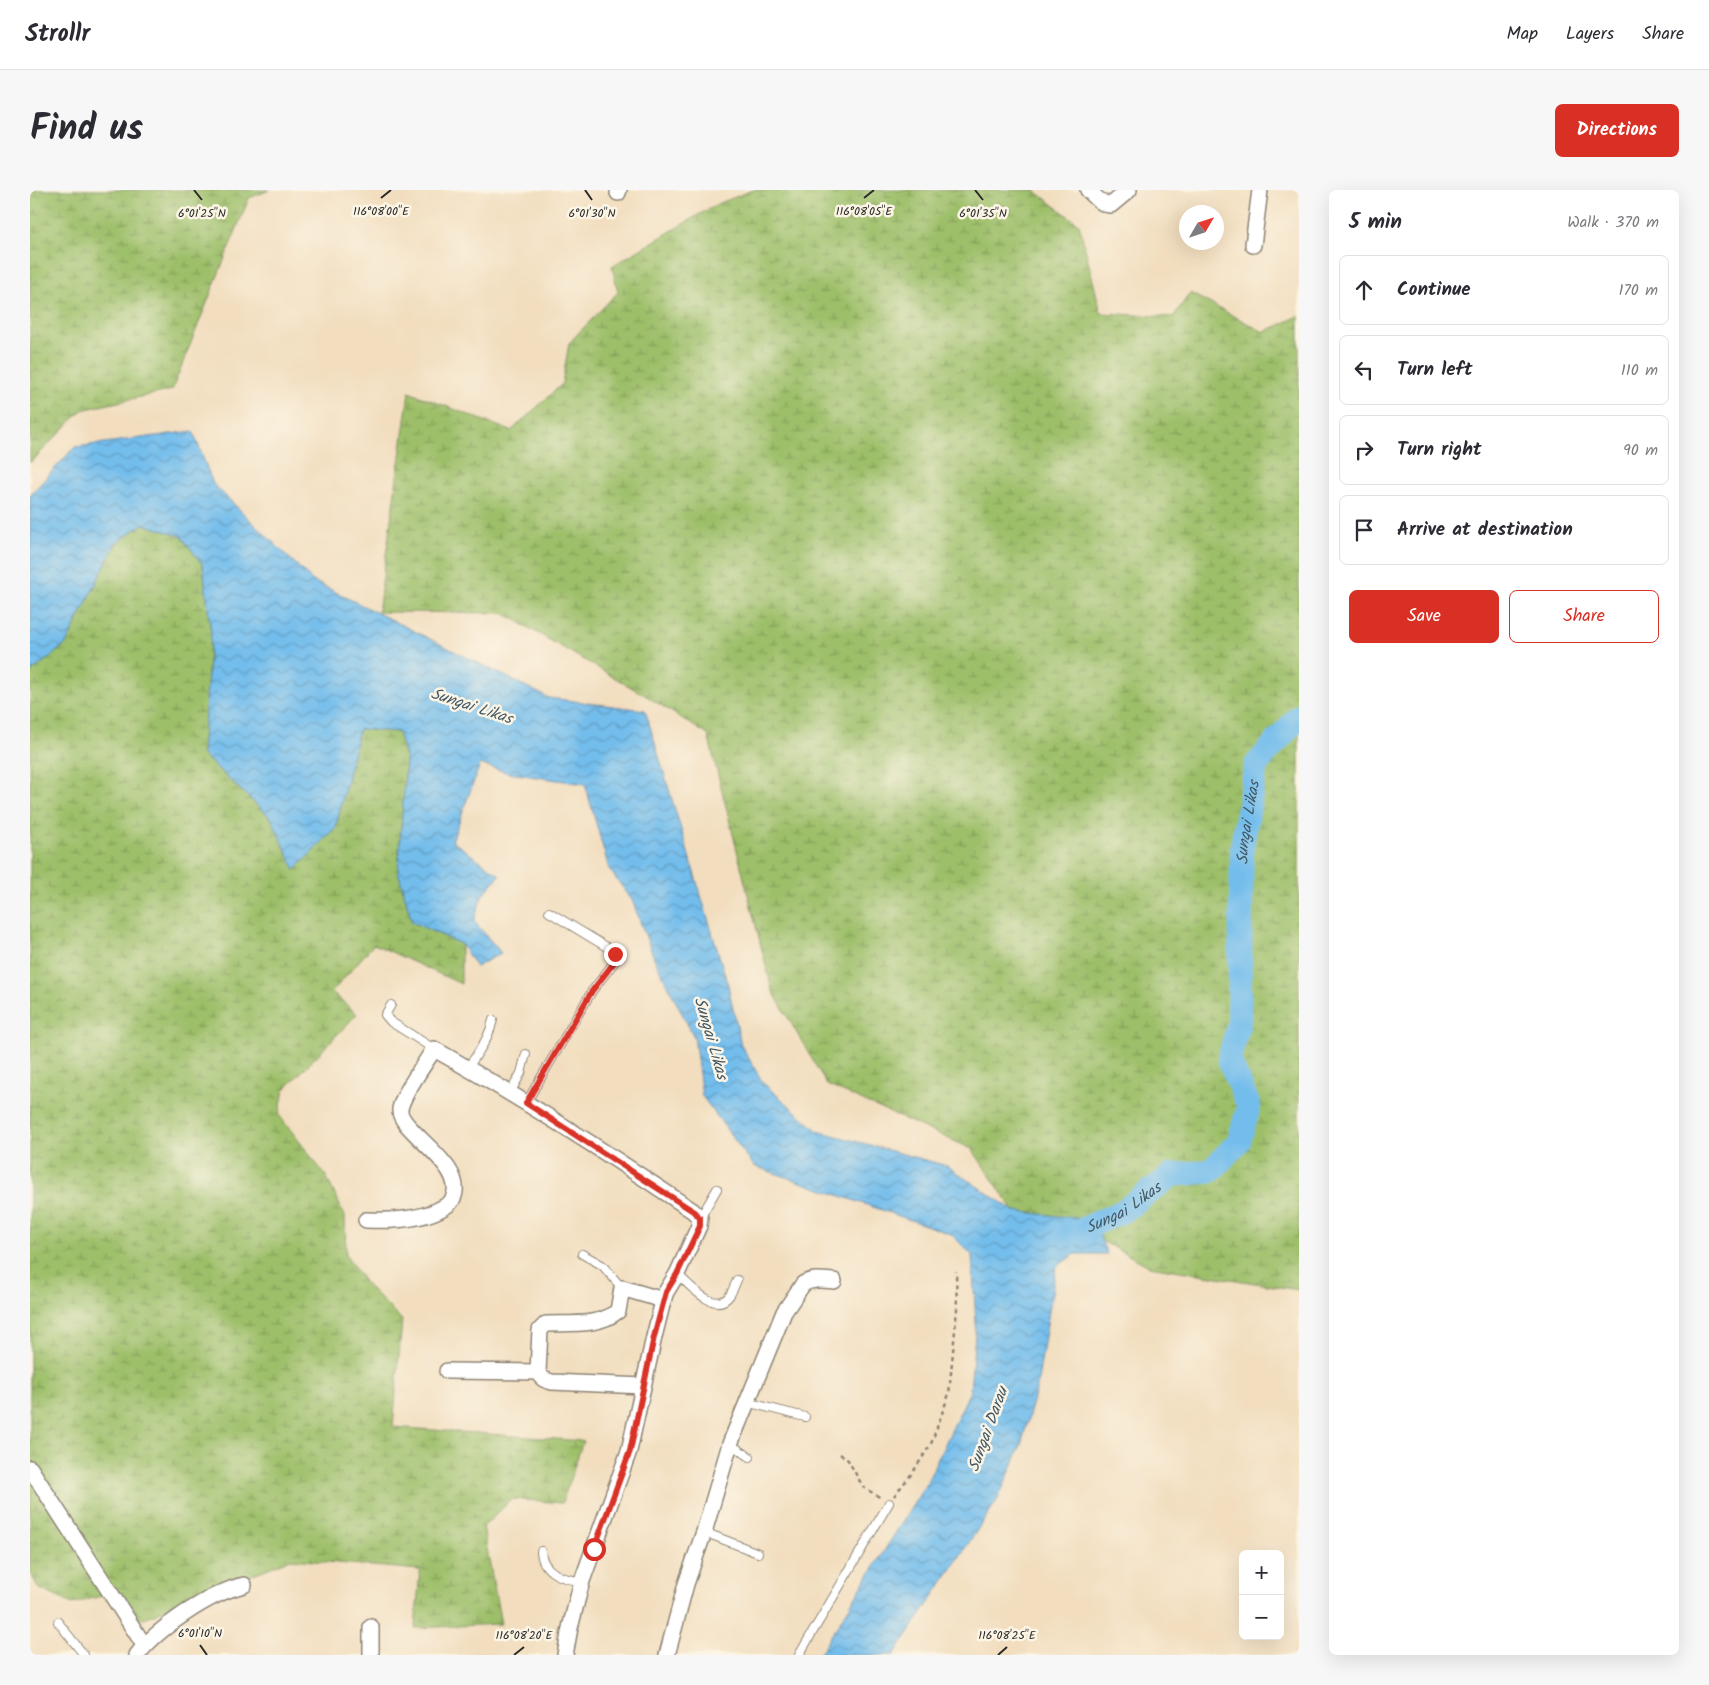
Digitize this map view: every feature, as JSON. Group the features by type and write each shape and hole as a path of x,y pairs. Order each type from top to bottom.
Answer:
{"street":[{"path":"1088,190 1104,204 1111,205 1129,190"},
{"path":"1253,245 1260,190"},
{"path":"366,1220 388,1221 420,1216 439,1210 452,1202 455,1185 451,1174 400,1114 404,1099 434,1049 510,1093 646,1179 693,1211 700,1218 700,1226 663,1300 630,1451 582,1581 565,1655"},
{"path":"667,1655 686,1584 704,1532 730,1444 784,1312 799,1289 808,1281 834,1281"},
{"path":"643,1386 552,1382 541,1378 538,1372 540,1330 546,1324 569,1324 605,1320 618,1311 622,1288 663,1300"},
{"path":"447,1370 538,1372"},
{"path":"30,1468 140,1650 159,1632 212,1597 244,1585"},
{"path":"370,1627 371,1655"}],"lane":[{"path":"526,1103 592,991 616,960 615,954 605,946 549,912"},
{"path":"391,1005 385,1015 391,1022 434,1049"},
{"path":"468,1068 484,1044 493,1020"},
{"path":"510,1093 521,1073 526,1054"},
{"path":"700,1218 717,1189"},
{"path":"582,1254 602,1266 622,1288"},
{"path":"677,1274 712,1302 721,1302 729,1296 737,1280"},
{"path":"746,1402 805,1418"},
{"path":"730,1444 750,1457"},
{"path":"799,1655 889,1503"},
{"path":"704,1532 758,1553"},
{"path":"541,1551 542,1560 553,1573 582,1581"},
{"path":"58,1622 84,1655"}],"path":[{"path":"840,1454 848,1460 863,1487 889,1503 913,1472 931,1444 949,1394 957,1309 956,1271"}],"green space":[{"path":"30,190 270,190 249,198 172,390 82,410 30,463"},
{"path":"753,190 1034,190 1079,224 1101,313 1173,317 1190,293 1264,332 1299,316 1299,1290 1149,1266 1100,1240 1093,1220 1014,1211 972,1149 827,1085 772,990 708,735 648,697 503,613 378,612 409,392 511,431 562,384 569,343 618,292 612,266 717,204"},
{"path":"143,524 181,536 203,565 211,633 202,754 271,818 295,870 336,827 359,729 398,732 406,760 398,871 412,922 461,944 461,984 374,944 332,992 357,1014 284,1090 279,1115 326,1176 345,1216 346,1256 365,1283 402,1320 393,1427 583,1441 562,1503 512,1499 483,1527 501,1624 415,1628 420,1570 291,1559 139,1620 112,1593 72,1604 38,1588 30,1571 30,673 66,644 116,543"}],"water":[{"name":"Sungai Darau","path":"193,431 213,484 313,581 549,698 645,710 728,985 741,1045 763,1083 818,1131 947,1166 1014,1211 1093,1220 1107,1254 1075,1254 1056,1267 1037,1387 1021,1445 998,1499 894,1655 819,1655 926,1484 970,1391 976,1323 972,1255 951,1234 754,1166 702,1096 694,1037 654,958 632,900 609,869 585,784 509,773 480,764 452,841 500,875 482,896 474,921 501,953 476,967 461,944 412,922 398,871 406,760 398,732 359,729 336,827 295,870 271,818 202,754 211,633 203,565 181,536 143,524 116,543 66,644 30,673 30,495 75,447"}],"waterway":[{"name":"Sungai Likas","path":"1066,1233 1073,1234 1123,1211 1172,1175 1211,1171 1239,1141 1249,1106 1229,1060 1239,1022 1242,847 1256,765 1299,716"}],"route":[{"path":"594,1549 630,1451 658,1316 666,1292 677,1274 700,1226 700,1218 693,1211 526,1103 592,991 616,960 615,954"}]}
